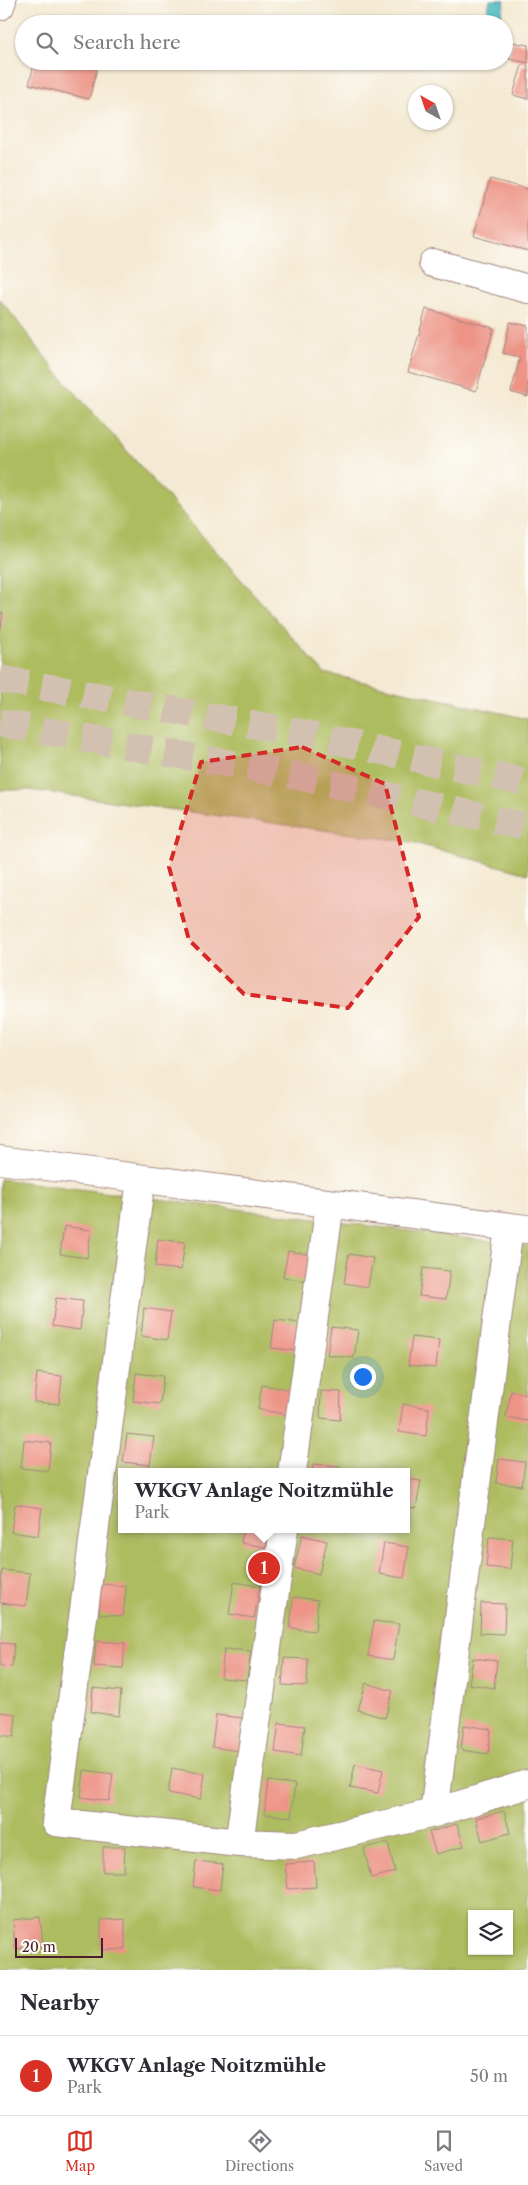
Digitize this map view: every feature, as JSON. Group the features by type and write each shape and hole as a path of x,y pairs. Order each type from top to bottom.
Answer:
{"street":[{"path":"0,6 2,0"},
{"path":"433,263 528,288"},
{"path":"0,1160 518,1228 434,1813"},
{"path":"141,1179 56,1822 239,1843 296,1845 434,1813 528,1784"},
{"path":"293,1468 330,1204"},
{"path":"239,1843 283,1533"}],"highlighted area":[{"path":"302,747 385,784 419,917 348,1008 244,994 189,940 169,867 201,762"}],"green space":[{"path":"0,299 55,370 324,673 528,719 528,874 411,842 29,790 0,790"},
{"path":"0,1179 528,1246 528,1970 0,1970"}],"water":[{"path":"490,0 505,0 501,15 486,15"}],"building":[{"path":"513,42 528,45 528,63 513,60"},
{"path":"522,65 528,66 528,99 513,95"},
{"path":"33,70 97,70 89,99 29,84"},
{"path":"490,179 528,189 528,251 474,236"},
{"path":"426,309 494,328 476,391 408,372"},
{"path":"510,322 528,326 528,397 511,392 520,357 503,353"},
{"path":"0,613 3,613 1,628 0,628"},
{"path":"64,1226 91,1230 87,1258 60,1254"},
{"path":"158,1239 185,1242 181,1270 155,1267"},
{"path":"288,1251 312,1255 307,1281 283,1277"},
{"path":"349,1254 373,1258 368,1287 344,1283"},
{"path":"423,1268 450,1271 446,1299 419,1296"},
{"path":"56,1298 83,1301 80,1330 52,1326"},
{"path":"144,1308 171,1312 167,1340 141,1336"},
{"path":"275,1320 302,1323 298,1351 271,1348"},
{"path":"331,1327 358,1330 354,1358 327,1355"},
{"path":"412,1337 439,1340 436,1368 408,1365"},
{"path":"37,1373 62,1376 59,1404 34,1402"},
{"path":"136,1373 163,1376 160,1404 133,1401"},
{"path":"262,1385 293,1390 288,1415 258,1409"},
{"path":"321,1391 341,1392 340,1420 320,1418"},
{"path":"511,1391 528,1394 528,1421 506,1417"},
{"path":"403,1404 429,1408 426,1436 399,1432"},
{"path":"127,1434 154,1437 150,1465 123,1462"},
{"path":"24,1440 51,1443 48,1471 21,1468"},
{"path":"499,1459 525,1462 522,1486 496,1483"},
{"path":"313,1464 340,1466 340,1468 312,1468"},
{"path":"410,1480 421,1481 416,1508 410,1507"},
{"path":"15,1504 42,1508 38,1536 11,1532"},
{"path":"242,1533 268,1533 266,1547 241,1543"},
{"path":"302,1535 327,1541 319,1574 294,1568"},
{"path":"489,1537 513,1539 510,1569 486,1567"},
{"path":"384,1543 409,1547 404,1578 379,1574"},
{"path":"2,1570 30,1573 26,1606 0,1603"},
{"path":"234,1582 260,1586 254,1618 229,1614"},
{"path":"101,1584 126,1586 123,1616 99,1614"},
{"path":"293,1597 318,1600 315,1631 290,1628"},
{"path":"481,1603 505,1604 504,1634 480,1633"},
{"path":"374,1621 399,1624 393,1660 368,1656"},
{"path":"96,1641 125,1643 123,1668 94,1666"},
{"path":"0,1643 14,1644 12,1667 0,1666"},
{"path":"224,1649 251,1651 247,1680 221,1678"},
{"path":"284,1658 308,1659 307,1686 282,1685"},
{"path":"473,1658 497,1661 494,1688 469,1684"},
{"path":"366,1683 393,1691 385,1718 358,1710"},
{"path":"93,1688 121,1691 119,1716 91,1712"},
{"path":"0,1712 16,1714 14,1737 0,1735"},
{"path":"216,1715 243,1718 239,1751 212,1747"},
{"path":"279,1723 305,1726 301,1756 275,1752"},
{"path":"464,1725 491,1729 488,1754 461,1750"},
{"path":"355,1764 383,1770 378,1793 350,1788"},
{"path":"172,1768 205,1774 201,1799 168,1793"},
{"path":"84,1770 113,1774 109,1801 81,1797"},
{"path":"268,1781 295,1784 291,1817 264,1814"},
{"path":"504,1811 510,1833 482,1841 476,1818"},
{"path":"457,1824 464,1846 436,1854 429,1832"},
{"path":"388,1842 395,1872 371,1878 364,1848"},
{"path":"103,1847 125,1847 124,1872 103,1872"},
{"path":"196,1861 223,1864 220,1890 193,1887"},
{"path":"314,1862 316,1887 288,1889 285,1864"},
{"path":"40,1917 43,1946 15,1949 13,1920"},
{"path":"125,1919 125,1949 101,1950 101,1920"}],"tunnel":[{"path":"0,679 306,734 528,783"},
{"path":"0,723 293,775 528,827"}],"place":[{"name":"WKGV Anlage Noitzmühle","path":"264,1568"}]}
